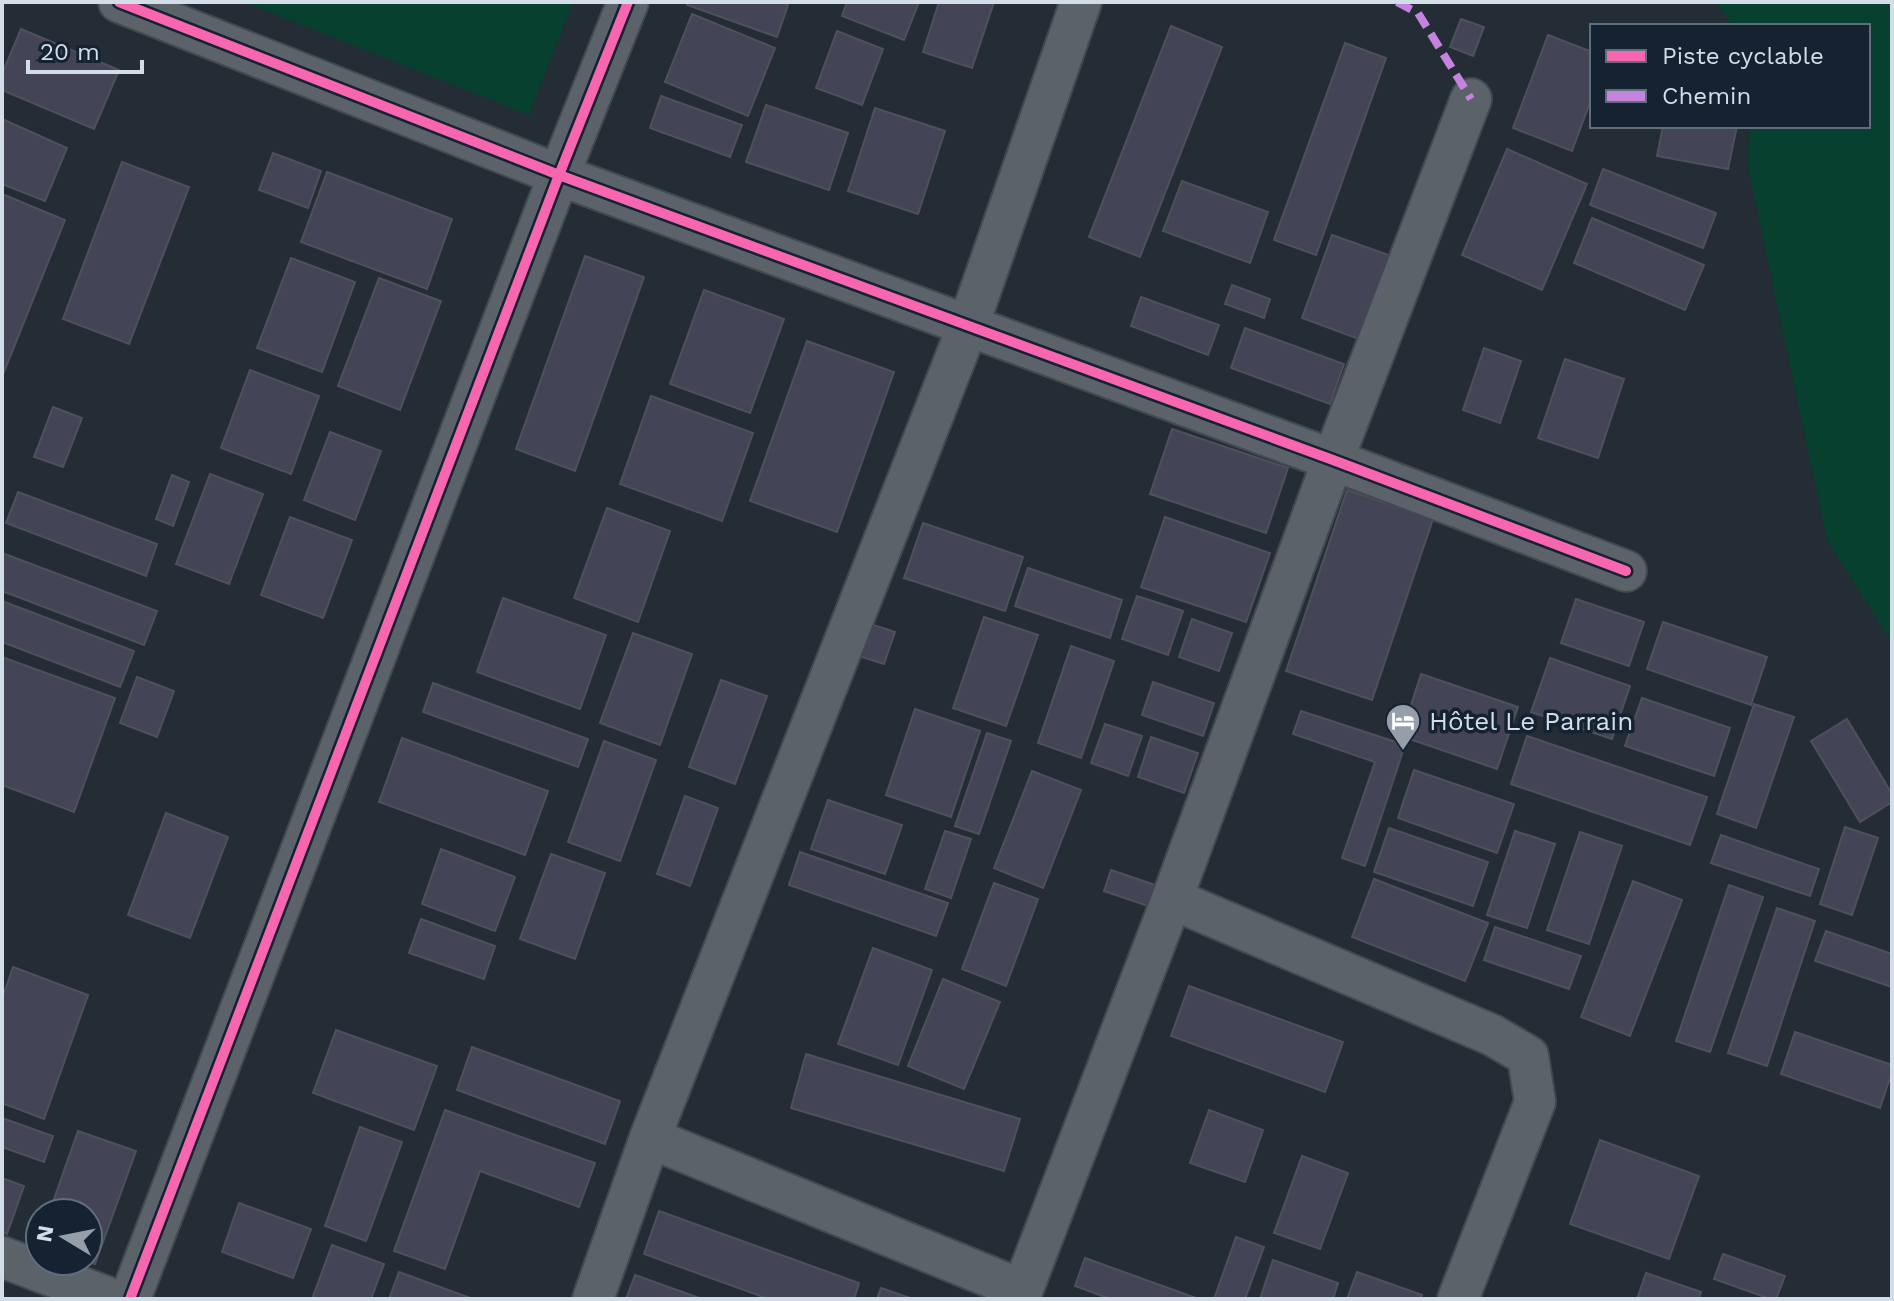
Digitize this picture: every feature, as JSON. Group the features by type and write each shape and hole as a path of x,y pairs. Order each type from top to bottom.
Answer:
{"street":[{"path":"119,2 559,175 1626,571"},
{"path":"130,1299 559,175 628,2"},
{"path":"593,1299 650,1138 968,326 1081,2"},
{"path":"650,1138 1021,1295 1471,99"},
{"path":"1172,899 1492,1035 1528,1056 1535,1102 1458,1299"},
{"path":"2,1257 112,1299"}],"green space":[{"path":"243,2 573,2 529,115"},
{"path":"1716,2 1892,2 1892,643 1827,540 1748,168 1749,128 1870,128 1870,24 1731,24"}],"building":[{"path":"688,2 780,2 788,5 777,37 687,5"},
{"path":"847,2 919,2 904,40 842,16"},
{"path":"939,2 994,2 972,68 923,52"},
{"path":"692,14 775,48 748,116 665,82"},
{"path":"1461,19 1484,27 1473,56 1450,47"},
{"path":"1171,26 1222,47 1140,257 1089,237"},
{"path":"21,29 119,70 94,129 2,90 2,74"},
{"path":"837,31 883,49 862,105 816,88"},
{"path":"1548,35 1590,51 1590,102 1572,151 1513,128"},
{"path":"1345,43 1386,58 1316,255 1274,240"},
{"path":"661,96 742,125 730,157 650,128"},
{"path":"766,105 848,133 829,190 746,162"},
{"path":"875,108 945,131 918,214 848,191"},
{"path":"2,119 67,148 45,201 2,184"},
{"path":"1663,128 1737,128 1728,169 1657,156"},
{"path":"1507,149 1587,184 1542,290 1462,255"},
{"path":"273,153 321,171 308,208 259,190"},
{"path":"122,162 189,187 129,344 63,319"},
{"path":"1603,169 1716,213 1703,248 1590,205"},
{"path":"327,172 452,219 427,289 301,242"},
{"path":"1182,181 1268,212 1250,263 1163,231"},
{"path":"2,194 65,220 2,377"},
{"path":"1592,218 1704,265 1685,310 1574,263"},
{"path":"1332,235 1394,257 1364,341 1302,318"},
{"path":"585,256 644,277 575,471 516,449"},
{"path":"291,258 355,282 322,372 257,348"},
{"path":"379,278 441,301 400,410 338,386"},
{"path":"1232,285 1270,299 1264,318 1225,304"},
{"path":"704,290 784,319 750,413 670,384"},
{"path":"1141,297 1219,325 1208,355 1131,326"},
{"path":"1245,328 1344,364 1330,404 1231,368"},
{"path":"807,341 894,372 837,532 750,501"},
{"path":"1484,348 1521,361 1500,423 1463,410"},
{"path":"1565,359 1624,379 1598,458 1538,438"},
{"path":"250,370 319,396 291,474 221,448"},
{"path":"651,396 753,433 722,521 620,484"},
{"path":"53,407 82,418 63,467 34,457"},
{"path":"1172,429 1288,468 1266,533 1150,494"},
{"path":"330,432 381,451 355,520 304,500"},
{"path":"210,474 263,494 229,584 176,564"},
{"path":"172,475 189,482 173,526 156,519"},
{"path":"1347,490 1433,519 1372,700 1286,671"},
{"path":"18,492 157,544 146,576 6,523"},
{"path":"607,508 670,531 638,622 574,598"},
{"path":"290,517 352,540 323,618 261,595"},
{"path":"1165,517 1270,553 1246,622 1141,587"},
{"path":"923,523 1023,557 1005,611 904,578"},
{"path":"2,553 157,611 144,645 2,591"},
{"path":"1028,568 1122,600 1110,638 1015,606"},
{"path":"1137,596 1183,611 1168,655 1122,639"},
{"path":"503,598 606,635 580,709 477,672"},
{"path":"1576,599 1644,622 1629,666 1561,643"},
{"path":"2,601 134,651 120,687 2,642"},
{"path":"984,617 1038,635 1006,726 953,708"},
{"path":"1192,619 1232,633 1219,671 1179,657"},
{"path":"1663,622 1767,657 1751,705 1647,669"},
{"path":"870,624 895,632 884,664 859,656"},
{"path":"633,633 692,654 660,745 600,723"},
{"path":"1071,646 1114,661 1081,758 1038,743"},
{"path":"2,657 115,698 74,812 2,785"},
{"path":"1550,658 1630,686 1612,739 1531,712"},
{"path":"1421,674 1518,707 1497,769 1401,736"},
{"path":"137,677 174,691 157,737 120,723"},
{"path":"721,680 767,696 735,784 689,767"},
{"path":"1153,682 1214,703 1203,736 1142,715"},
{"path":"433,683 588,739 578,767 423,712"},
{"path":"1642,698 1730,728 1714,776 1625,746"},
{"path":"1754,704 1794,717 1756,828 1717,814"},
{"path":"915,709 980,731 951,817 886,795"},
{"path":"1301,711 1405,745 1365,866 1342,858 1375,762 1293,734"},
{"path":"1847,719 1892,794 1892,802 1860,822 1811,741"},
{"path":"1105,724 1142,736 1128,776 1091,763"},
{"path":"987,733 1011,741 979,834 955,826"},
{"path":"1527,736 1707,797 1690,845 1511,784"},
{"path":"1151,737 1198,753 1184,793 1138,777"},
{"path":"402,738 548,791 525,855 379,802"},
{"path":"604,741 656,760 620,861 568,842"},
{"path":"1414,770 1514,804 1497,853 1398,818"},
{"path":"1032,771 1081,790 1043,888 994,868"},
{"path":"685,796 718,808 690,886 657,874"},
{"path":"828,800 902,825 885,874 811,849"},
{"path":"166,813 228,837 190,938 128,915"},
{"path":"1845,827 1878,838 1852,915 1820,904"},
{"path":"1389,828 1488,862 1473,906 1374,872"},
{"path":"945,831 971,839 951,898 925,889"},
{"path":"1515,831 1555,844 1527,928 1487,915"},
{"path":"1580,832 1622,846 1589,944 1547,930"},
{"path":"1721,835 1819,869 1810,896 1711,863"},
{"path":"441,849 515,877 495,931 422,904"},
{"path":"800,852 948,903 936,936 789,885"},
{"path":"551,854 605,873 575,959 520,939"},
{"path":"1111,870 1158,886 1151,907 1104,891"},
{"path":"1374,879 1488,923 1465,981 1352,937"},
{"path":"1633,881 1682,900 1630,1036 1581,1017"},
{"path":"994,883 1038,899 1006,986 962,969"},
{"path":"1729,885 1763,897 1710,1052 1676,1041"},
{"path":"1777,908 1815,921 1767,1066 1728,1053"},
{"path":"421,919 495,946 484,979 409,953"},
{"path":"1495,927 1581,956 1569,989 1484,960"},
{"path":"1826,931 1892,954 1892,987 1815,961"},
{"path":"873,948 932,970 898,1065 838,1044"},
{"path":"13,967 88,995 44,1119 2,1103 2,999"},
{"path":"943,979 1000,1002 964,1089 908,1066"},
{"path":"1189,986 1343,1042 1325,1092 1171,1036"},
{"path":"336,1030 437,1066 414,1130 313,1093"},
{"path":"1795,1032 1892,1065 1880,1108 1781,1074"},
{"path":"472,1047 620,1101 605,1144 457,1090"},
{"path":"806,1054 1020,1119 1004,1171 791,1108"},
{"path":"445,1110 595,1163 579,1207 480,1171 445,1269 394,1251"},
{"path":"1209,1110 1263,1130 1245,1182 1190,1163"},
{"path":"2,1118 53,1136 44,1162 2,1147"},
{"path":"360,1127 402,1142 366,1241 325,1226"},
{"path":"78,1131 136,1151 104,1239 104,1197 55,1197"},
{"path":"1600,1140 1699,1176 1669,1259 1570,1224"},
{"path":"1302,1156 1348,1173 1320,1249 1274,1233"},
{"path":"2,1178 24,1186 7,1234 2,1232"},
{"path":"239,1203 311,1229 293,1278 222,1252"},
{"path":"659,1211 859,1283 854,1299 769,1299 644,1254"},
{"path":"1236,1237 1264,1247 1245,1299 1214,1299"},
{"path":"332,1245 384,1264 371,1299 312,1299"},
{"path":"1723,1254 1785,1276 1776,1299 1714,1279"},
{"path":"1085,1258 1196,1298 1110,1299 1075,1286"},
{"path":"1273,1260 1338,1283 1333,1299 1260,1299"},
{"path":"399,1272 473,1299 389,1299"},
{"path":"1357,1272 1422,1295 1421,1299 1347,1299"},
{"path":"1646,1273 1701,1292 1699,1299 1637,1299"},
{"path":"635,1275 702,1299 626,1299"},
{"path":"881,1288 913,1299 877,1299"}],"marked path":[{"path":"1397,2 1418,13 1471,99"}],"cycle path":[{"path":"119,2 559,175 1626,571"},
{"path":"130,1299 559,175 628,2"}],"place":[{"name":"Hôtel Le Parrain","path":"1403,752"}]}
